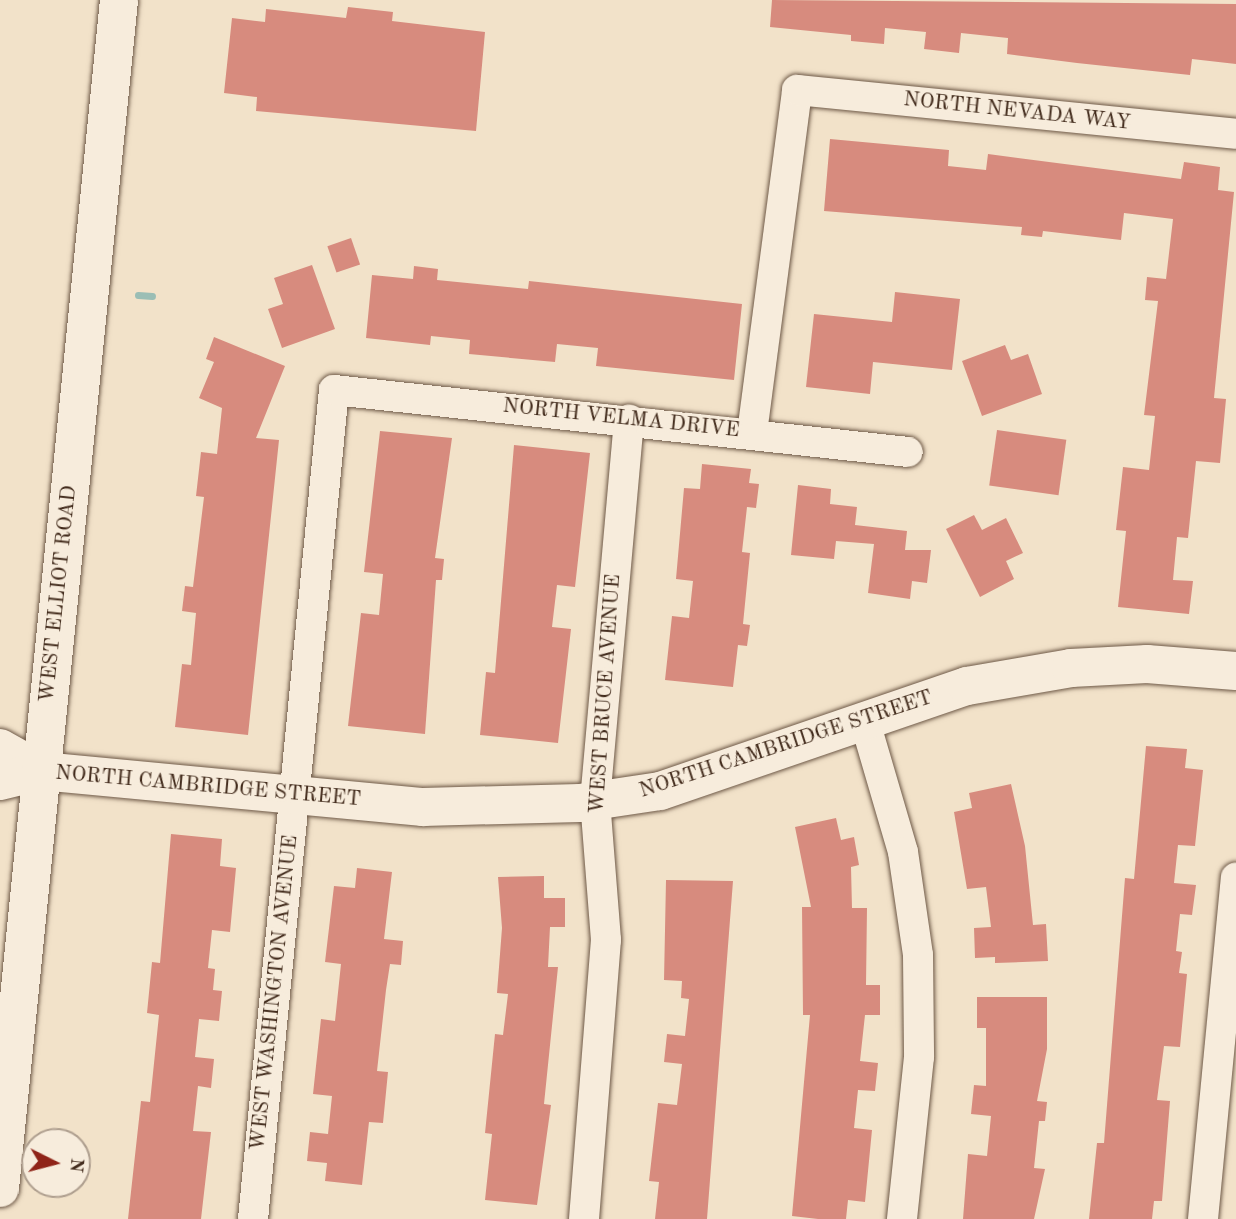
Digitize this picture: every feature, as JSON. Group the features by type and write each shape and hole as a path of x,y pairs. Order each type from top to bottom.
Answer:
{"street":[{"name":"WEST ELLIOT ROAD","path":"0,1188 119,0"},
{"name":"NORTH NEVADA WAY","path":"752,433 797,90 1236,134"},
{"name":"NORTH VELMA DRIVE","path":"334,390 752,433 908,452"},
{"name":"WEST WASHINGTON AVENUE","path":"253,1219 334,390"},
{"name":"WEST BRUCE AVENUE","path":"584,1219 606,940 595,802 629,420"},
{"name":"NORTH CAMBRIDGE STREET","path":"41,771 423,807 595,802 660,791 967,686 1070,668 1147,664 1236,671"},
{"path":"865,722 903,852 918,955 919,1057 902,1219"},
{"path":"0,748 41,771"},
{"path":"0,781 41,771"},
{"path":"1203,1219 1236,878"}],"building":[{"path":"772,0 1236,4 1236,64 1192,59 1190,75 1077,63 1007,54 1008,38 961,33 959,53 924,49 926,32 885,28 884,44 851,41 851,35 770,27"},
{"path":"348,7 393,12 392,21 485,32 476,131 256,111 257,97 224,93 232,18 265,22 266,9 346,18"},
{"path":"830,139 949,150 948,166 986,170 988,154 1181,179 1184,162 1220,167 1218,190 1234,192 1214,398 1226,399 1220,463 1196,461 1188,538 1177,537 1173,580 1193,581 1189,614 1118,607 1126,531 1116,530 1123,467 1149,470 1155,416 1144,415 1158,301 1145,300 1147,277 1166,279 1173,219 1124,213 1121,240 1043,231 1042,237 1021,235 1022,227 824,211"},
{"path":"351,238 360,264 336,273 327,246"},
{"path":"312,265 335,329 282,348 268,309 283,304 274,278"},
{"path":"414,266 438,269 437,280 528,289 529,281 742,304 734,380 596,366 598,348 557,344 555,362 469,354 470,340 431,336 430,345 366,338 372,275 413,279"},
{"path":"895,292 960,299 952,370 873,362 870,394 806,387 814,314 892,322"},
{"path":"214,337 285,366 256,438 279,440 248,735 175,727 182,664 191,665 196,613 182,611 185,586 193,587 204,497 196,496 201,452 217,454 222,408 199,398 214,362 206,359"},
{"path":"1005,345 1011,360 1028,354 1042,394 982,416 962,361"},
{"path":"997,430 1066,440 1059,495 989,485"},
{"path":"380,431 452,438 435,558 444,559 442,580 436,580 425,734 348,726 361,613 379,615 383,574 364,572"},
{"path":"514,445 590,453 575,587 557,585 552,627 571,629 558,743 480,735 486,672 495,673"},
{"path":"702,464 751,469 749,483 759,484 756,508 747,507 742,552 750,553 743,624 750,625 747,646 738,645 733,687 665,680 672,616 689,618 693,581 676,579 684,488 700,489"},
{"path":"798,485 831,489 830,504 857,507 855,525 907,531 905,550 931,550 927,583 912,581 910,599 868,593 874,544 836,541 834,559 791,555"},
{"path":"974,515 982,530 1006,518 1023,553 1006,561 1014,579 980,597 946,529"},
{"path":"1146,746 1187,749 1185,768 1203,770 1195,846 1178,845 1174,883 1196,885 1192,915 1180,914 1176,951 1182,952 1179,973 1187,974 1180,1047 1164,1046 1157,1100 1170,1101 1162,1201 1154,1201 1152,1219 1089,1219 1097,1143 1104,1143 1125,878 1134,879"},
{"path":"1011,784 1025,846 1033,925 1046,924 1048,961 995,963 995,957 975,958 974,928 991,927 986,887 967,889 954,812 972,808 969,793"},
{"path":"836,818 841,840 854,837 859,865 851,867 852,908 867,908 866,985 880,985 880,1015 865,1015 860,1061 878,1063 875,1091 858,1090 854,1128 872,1130 865,1202 848,1200 846,1219 818,1219 792,1216 810,1015 803,1015 802,907 811,907 795,827"},
{"path":"171,834 222,839 220,866 236,868 230,932 212,930 208,968 215,969 213,990 222,991 219,1021 199,1019 195,1057 214,1059 211,1088 198,1086 193,1131 211,1132 201,1219 128,1219 141,1101 150,1102 159,1015 147,1013 152,962 160,963"},
{"path":"357,868 392,872 384,939 403,941 401,965 390,964 377,1071 388,1072 383,1123 369,1122 362,1185 325,1181 327,1163 307,1161 310,1132 328,1134 332,1096 313,1094 321,1019 335,1021 341,964 325,962 334,886 355,888"},
{"path":"544,876 544,898 565,898 565,927 550,927 548,967 558,967 544,1104 551,1105 537,1205 485,1200 492,1134 485,1133 495,1034 503,1035 508,994 497,993 502,928 498,877"},
{"path":"666,880 733,881 707,1219 655,1219 659,1182 649,1181 658,1103 677,1105 682,1064 664,1062 667,1034 685,1036 689,999 681,998 682,981 664,980"},
{"path":"977,997 1047,997 1047,1049 1037,1101 1047,1102 1045,1121 1039,1121 1034,1168 1045,1169 1034,1219 963,1219 968,1154 987,1156 991,1116 971,1114 974,1085 986,1086 986,1028 977,1028"}],"waterway":[{"path":"138,295 152,296"}]}
